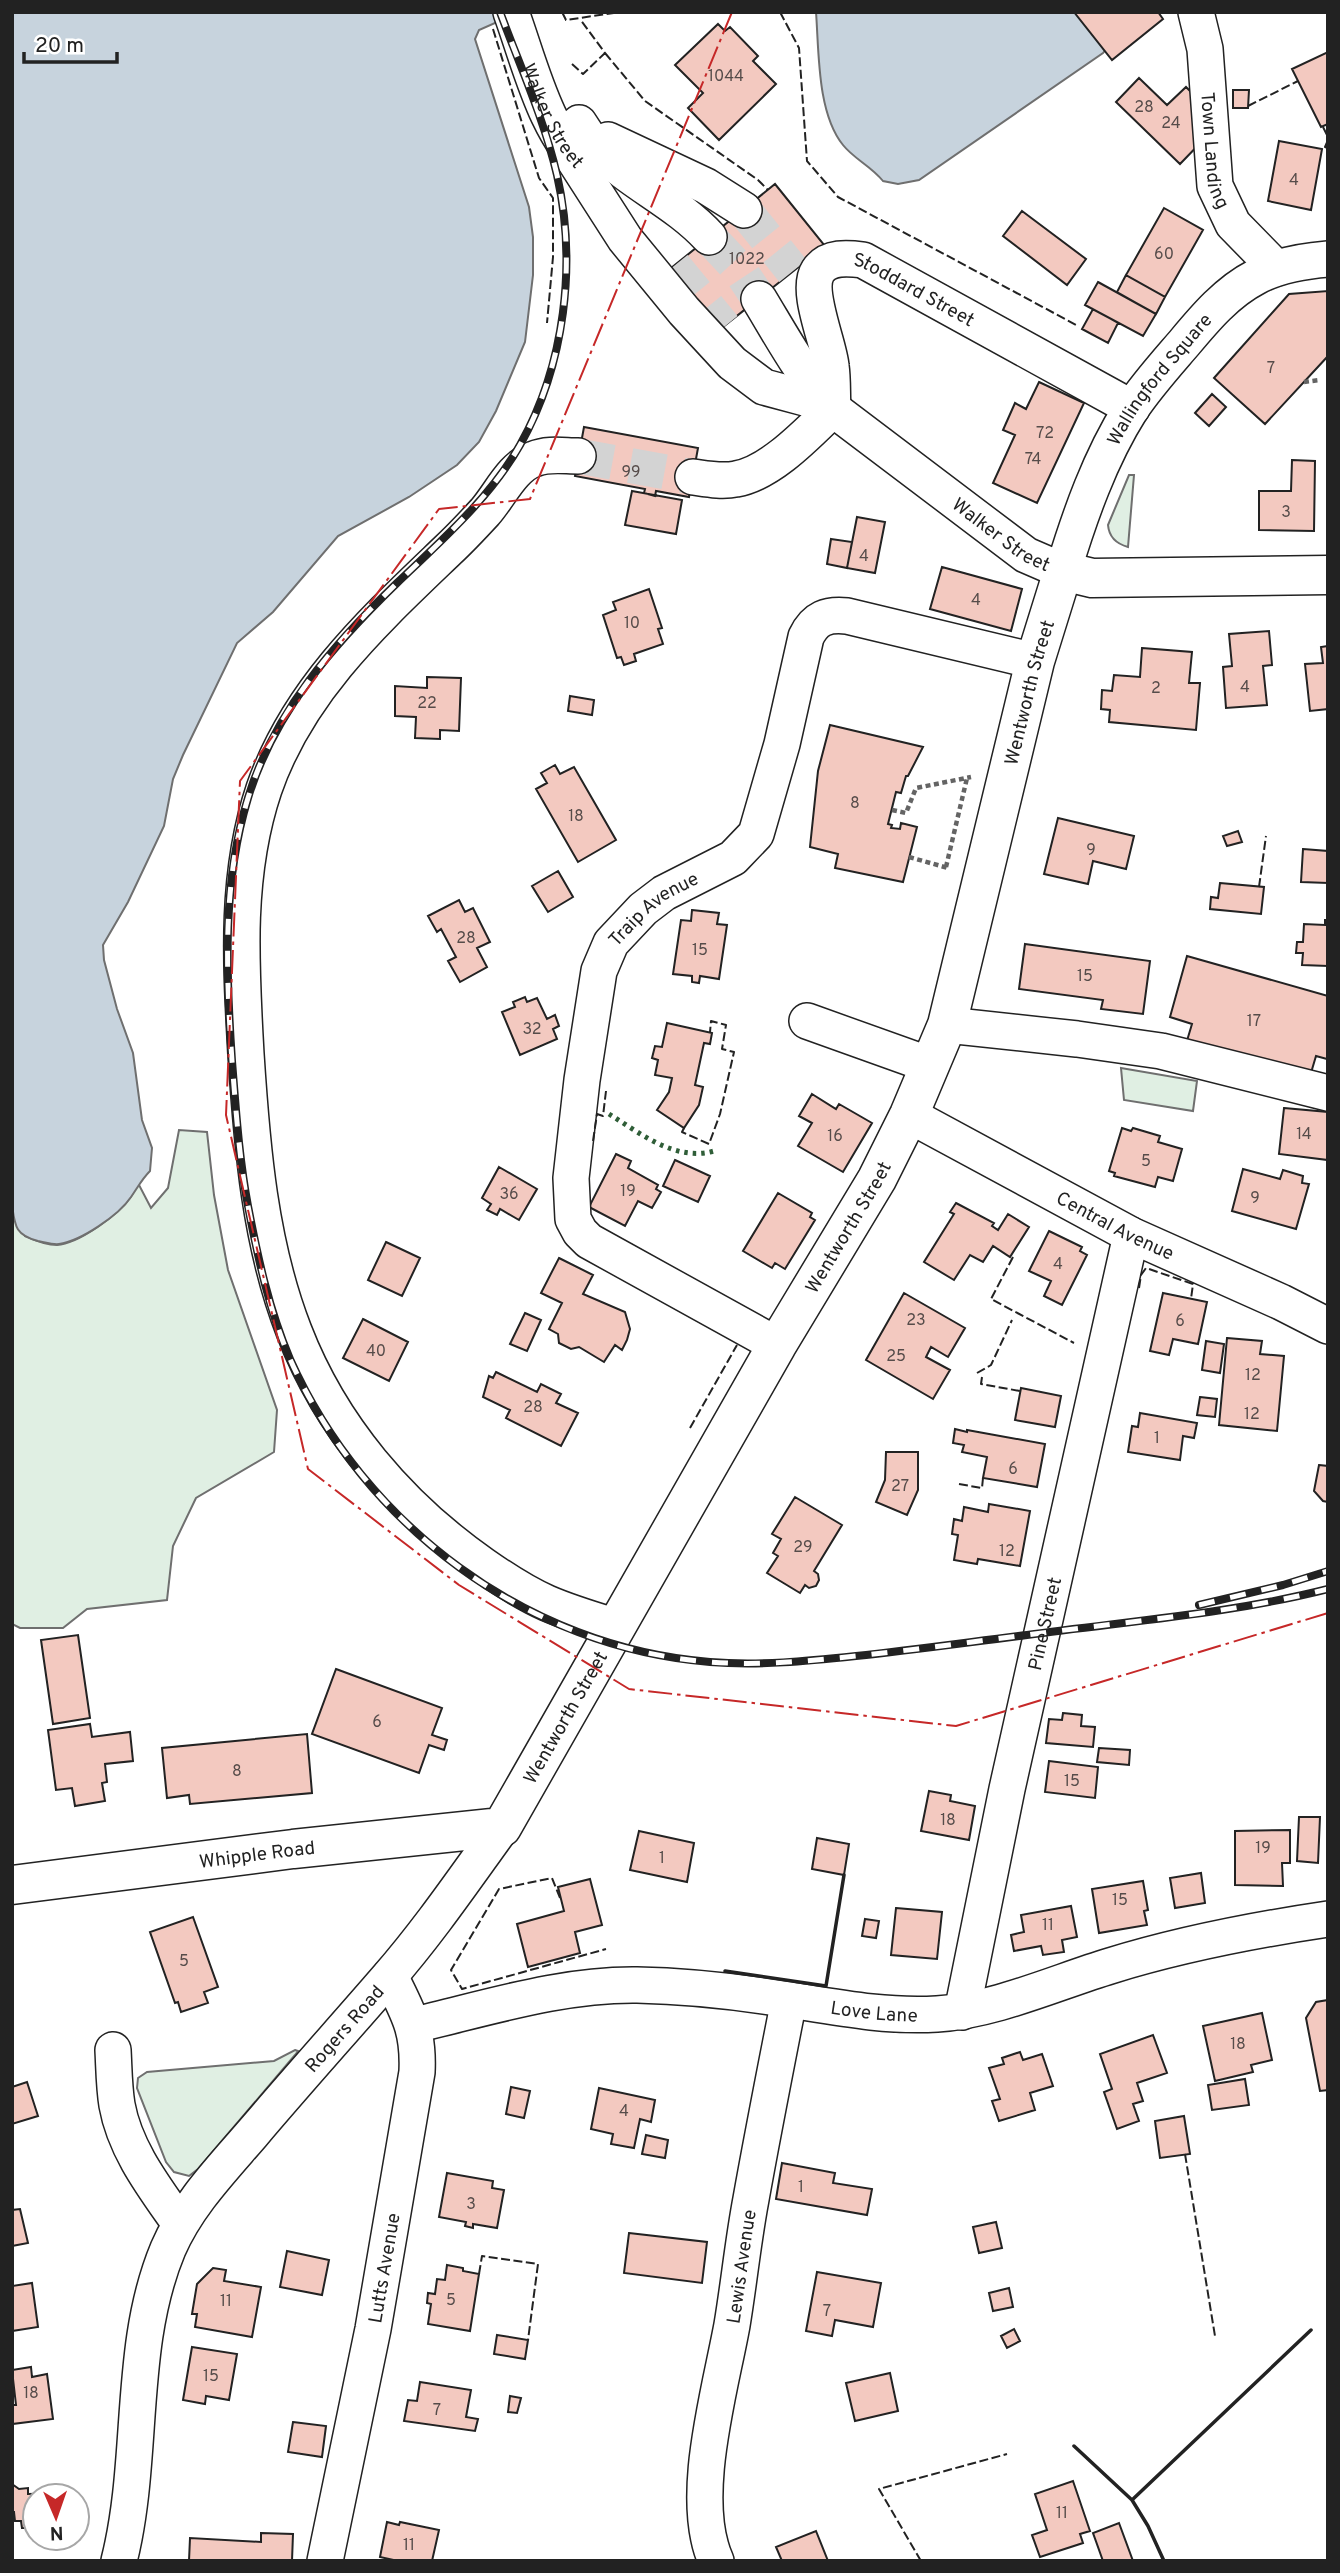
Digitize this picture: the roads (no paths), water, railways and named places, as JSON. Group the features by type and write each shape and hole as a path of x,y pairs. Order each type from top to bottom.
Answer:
{"main road":[{"name":"Walker Street","path":"1063,571 1092,578 1328,575"},
{"name":"Wentworth Street","path":"502,1827 777,1345 877,1179 909,1115 947,1025 1035,661 1063,571"},
{"name":"Whipple Road","path":"12,1885 293,1849 502,1827"}],"street":[{"name":"Town Landing","path":"1196,12 1205,49 1215,186 1233,224 1276,268"},
{"name":"Walker Street","path":"526,20 575,116 578,143 609,192 674,266"},
{"name":"Walker Street","path":"578,143 592,143 606,157 685,214 727,223"},
{"path":"578,143 625,239 684,311 732,363 764,387 819,401 793,446 748,476 725,481 693,477"},
{"name":"Stoddard Street","path":"819,401 831,366 814,285 818,271 830,261 846,258 863,260 1132,408"},
{"name":"Wallingford Square","path":"1063,571 1093,483 1132,408 1208,315 1233,292 1255,277 1305,260 1328,259"},
{"name":"Walker Street","path":"776,285 819,401"},
{"name":"Walker Street","path":"724,327 771,379 819,401 1026,555 1063,571"},
{"path":"578,456 544,456 521,466 487,510 459,540 359,637 315,692 287,737 258,808 244,875 241,960 251,1125 258,1185 281,1292 294,1332 321,1388 356,1444 438,1532 545,1602 617,1628"},
{"name":"Traip Avenue","path":"777,1345 590,1241 580,1232 573,1219 571,1178 582,1080 599,971 611,943 643,909 664,893 733,858 756,834 782,744 806,637 820,618 847,616 1035,661"},
{"path":"807,1021 930,1065"},
{"path":"947,1025 1161,1051 1328,1093"},
{"name":"Central Avenue","path":"909,1115 1130,1235 1281,1302 1328,1326"},
{"name":"Pine Street","path":"962,2011 1006,1792 1130,1235"},
{"name":"Rogers Road","path":"119,2561 130,2511 144,2331 159,2276 180,2224 239,2149 390,1976 502,1827"},
{"name":"Love Lane","path":"414,2025 561,1989 639,1985 789,2000 849,2011 899,2015 962,2011 1177,1947 1328,1919"},
{"name":"Lutts Avenue","path":"325,2561 373,2329 416,2073 418,2046 414,2025 390,1976"},
{"name":"Lewis Avenue","path":"711,2547 705,2488 710,2444 750,2201 789,2000"},
{"path":"113,2050 117,2106 131,2148 151,2183 180,2224"}],"tunnel":[{"path":"744,210 793,271"},
{"path":"709,237 739,269 759,299"},
{"path":"674,266 724,327"},
{"path":"578,456 693,477"}],"railway":[{"path":"500,12 545,134 557,175 563,209 566,243 563,313 548,381 520,445 480,501 351,630 290,708 259,767 248,798 234,863 228,928 228,995 240,1152 260,1264 270,1303 290,1359 322,1419 361,1474 407,1524 460,1568 517,1604 578,1632 643,1652 728,1663 820,1660 1178,1616 1253,1605 1328,1589"},
{"path":"1199,1605 1328,1571"}]}
